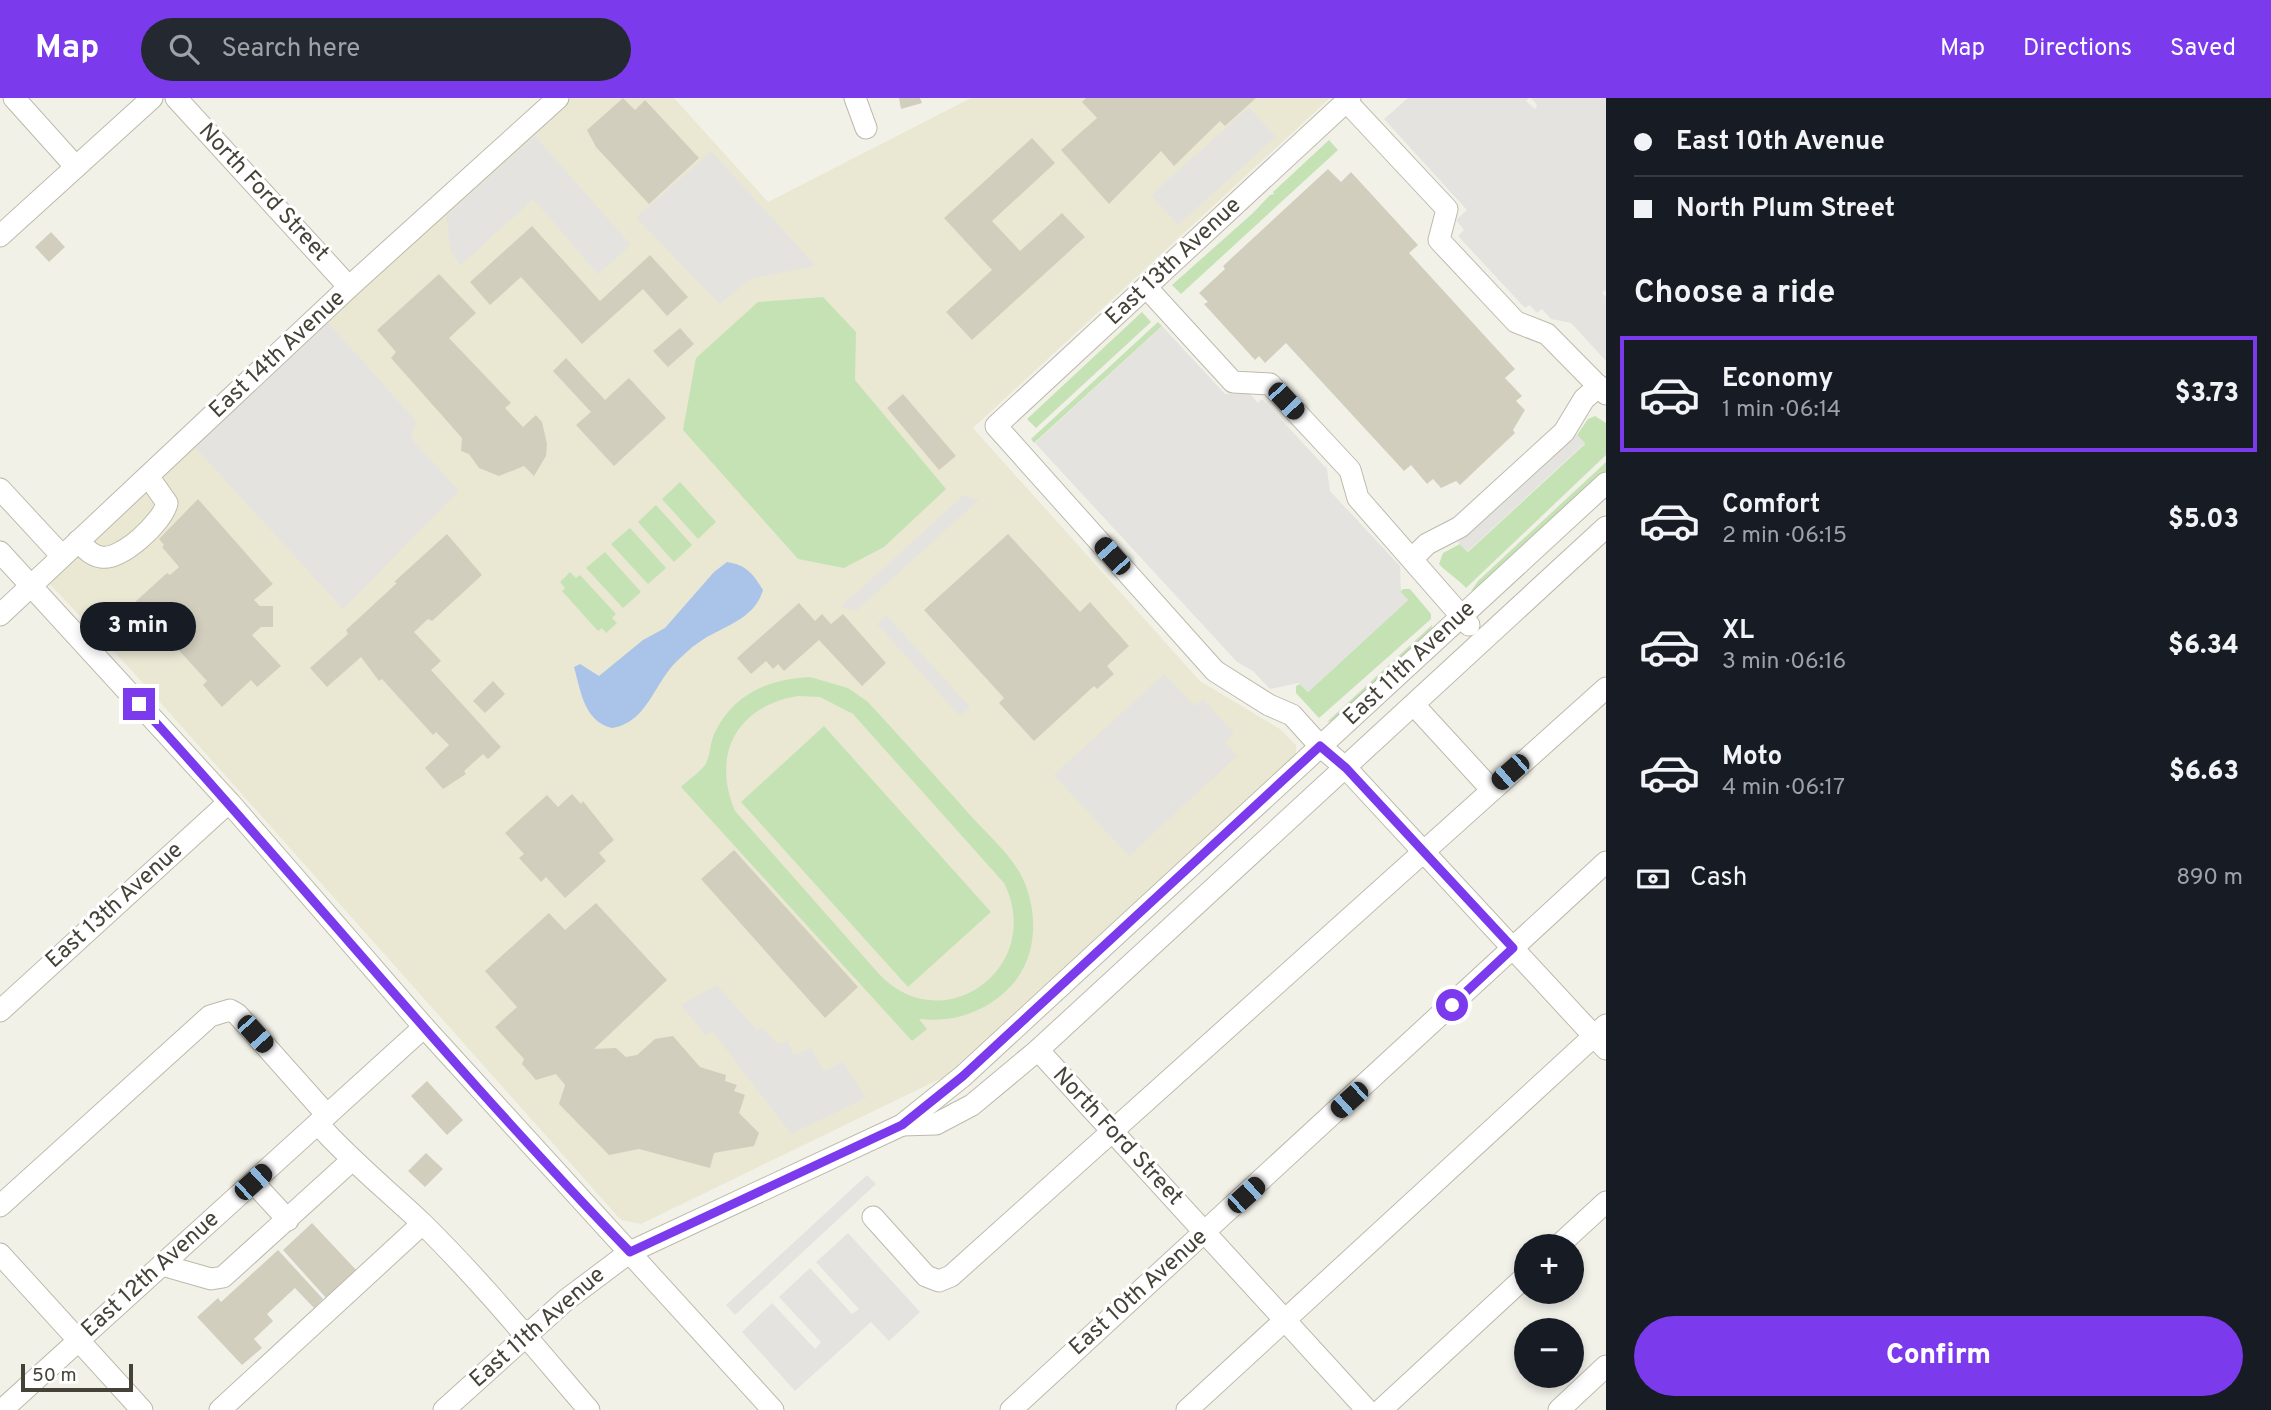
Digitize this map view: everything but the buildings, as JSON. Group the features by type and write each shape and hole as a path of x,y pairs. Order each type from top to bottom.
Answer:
{"street":[{"path":"14,98 76,167"},
{"path":"0,236 152,98"},
{"name":"North Ford Street","path":"176,98 349,287"},
{"name":"East 14th Avenue","path":"0,615 349,287 558,98"},
{"path":"855,98 866,128"},
{"path":"1349,100 1447,209 1439,240 1516,322 1547,334 1602,390 1584,399 1564,432 1460,527 1427,544 1413,558"},
{"name":"East 13th Avenue","path":"1320,746 1292,715 1269,705 1215,671 996,426 1349,100"},
{"path":"1147,288 1233,382 1270,384 1350,470 1358,498 1482,640"},
{"path":"78,541 91,554 103,558 118,555 164,516 167,503 148,476"},
{"name":"East 11th Avenue","path":"444,1410 592,1279 630,1252 902,1125 963,1076 1606,483"},
{"path":"0,489 62,556"},
{"name":"East 11th Avenue","path":"902,1125 936,1124 972,1105 1038,1050 1606,527"},
{"path":"0,552 229,802 424,1027 774,1410"},
{"path":"873,1217 926,1276 939,1282 951,1276 1114,1133 1491,789 1606,688"},
{"path":"1413,705 1491,789"},
{"path":"1187,1410 1602,1037 1513,948 1346,768 1320,746"},
{"name":"East 13th Avenue","path":"0,1011 229,802"},
{"name":"East 10th Avenue","path":"1011,1410 1606,862"},
{"path":"0,1206 210,1016 230,1010 237,1014 323,1119 351,1161 422,1224 526,1336 589,1410"},
{"name":"East 12th Avenue","path":"2,1410 424,1027"},
{"name":"North Ford Street","path":"1038,1050 1367,1410"},
{"path":"162,1265 211,1279 223,1276 351,1161"},
{"path":"253,1182 288,1220"},
{"path":"1571,1234 1606,1202"},
{"path":"220,1410 422,1224"},
{"path":"0,1254 142,1410"},
{"path":"1381,1410 1514,1287"},
{"path":"1559,1410 1606,1366"}],"shaded area":[{"path":"570,98 674,98 768,202 971,98 1330,98 973,428 1200,681 1280,729 1296,745 1296,755 944,1077 641,1224 621,1220 134,673 44,578"},
{"path":"1408,98 1529,98 1526,101 1535,109 1537,105 1531,98 1606,98 1606,290 1602,293 1606,297 1606,361 1571,323 1551,319 1542,309 1537,313 1530,305 1525,308 1458,236 1464,230 1456,220 1467,210 1384,119"},
{"path":"1249,107 1276,137 1178,225 1151,195"},
{"path":"535,136 631,245 598,274 533,199 461,265 451,253 446,216"},
{"path":"711,151 816,266 752,278 720,304 636,218"},
{"path":"326,320 416,421 411,438 459,491 343,609 191,443"},
{"path":"1162,326 1225,394 1250,394 1258,403 1262,399 1327,469 1330,491 1400,566 1401,592 1408,600 1308,692 1299,683 1270,689 1253,671 1237,662 1035,443"},
{"path":"1576,434 1585,443 1467,552 1458,542"},
{"path":"964,495 979,500 856,611 841,607"},
{"path":"886,615 970,707 960,716 877,624"},
{"path":"1164,674 1195,706 1203,699 1234,733 1225,742 1237,756 1129,856 1054,775"},
{"path":"717,985 757,1030 762,1027 778,1044 787,1041 794,1055 811,1048 824,1071 843,1062 866,1098 791,1134 713,1032 705,1035 681,1005"},
{"path":"867,1175 876,1184 735,1315 726,1305"},
{"path":"848,1233 920,1312 889,1341 871,1322 795,1391 742,1332 772,1303 815,1349 821,1342 779,1297 810,1268 852,1314 859,1309 816,1262"}],"green space":[{"path":"1329,140 1338,150 1181,294 1172,285 1274,194 1273,192"},
{"path":"823,297 856,332 855,380 946,489 884,547 844,568 798,559 683,430 696,358 758,302"},
{"path":"1142,312 1151,322 1036,428 1027,419"},
{"path":"1158,322 1162,326 1034,443 1031,439"},
{"path":"1595,416 1606,423 1606,455 1466,588 1439,564 1443,553 1460,544 1468,552 1585,444 1577,435 1588,419"},
{"path":"1606,462 1606,471 1482,586 1471,591 1478,581"},
{"path":"680,482 716,522 698,539 662,499"},
{"path":"656,505 692,545 674,562 638,522"},
{"path":"630,528 666,568 648,584 611,544"},
{"path":"605,552 641,592 623,608 586,568"},
{"path":"570,572 576,578 580,575 616,614 612,618 617,623 606,633 602,628 598,631 562,591 565,588 560,582"},
{"path":"1410,589 1431,614 1431,619 1319,718 1296,693 1296,686 1300,684 1308,692 1408,600 1400,592"},
{"path":"1432,625 1431,632 1336,720 1327,722"},
{"path":"810,677 848,688 868,702 1003,850 1020,873 1031,901 1031,947 1020,975 1010,987 991,1003 969,1014 945,1019 919,1019 927,1029 912,1041 681,787 705,765 714,734 731,708 753,691 795,678","holes":["798,696 820,697 853,714 1004,883 1013,914 1011,942 1000,967 981,986 958,997 931,1000 904,993 879,974 735,811 728,790 728,752 745,722 759,710 777,701"]},
{"path":"824,726 991,912 908,987 741,802"}],"water":[{"path":"727,562 740,565 749,571 763,590 752,609 736,622 695,645 677,661 634,719 612,728 595,719 585,704 574,667 580,664 599,676 643,640 665,628 714,572"}],"route":[{"path":"139,704 250,825 424,1027 630,1252 902,1125 963,1076 1320,746 1346,768 1513,948 1452,1005"}]}
